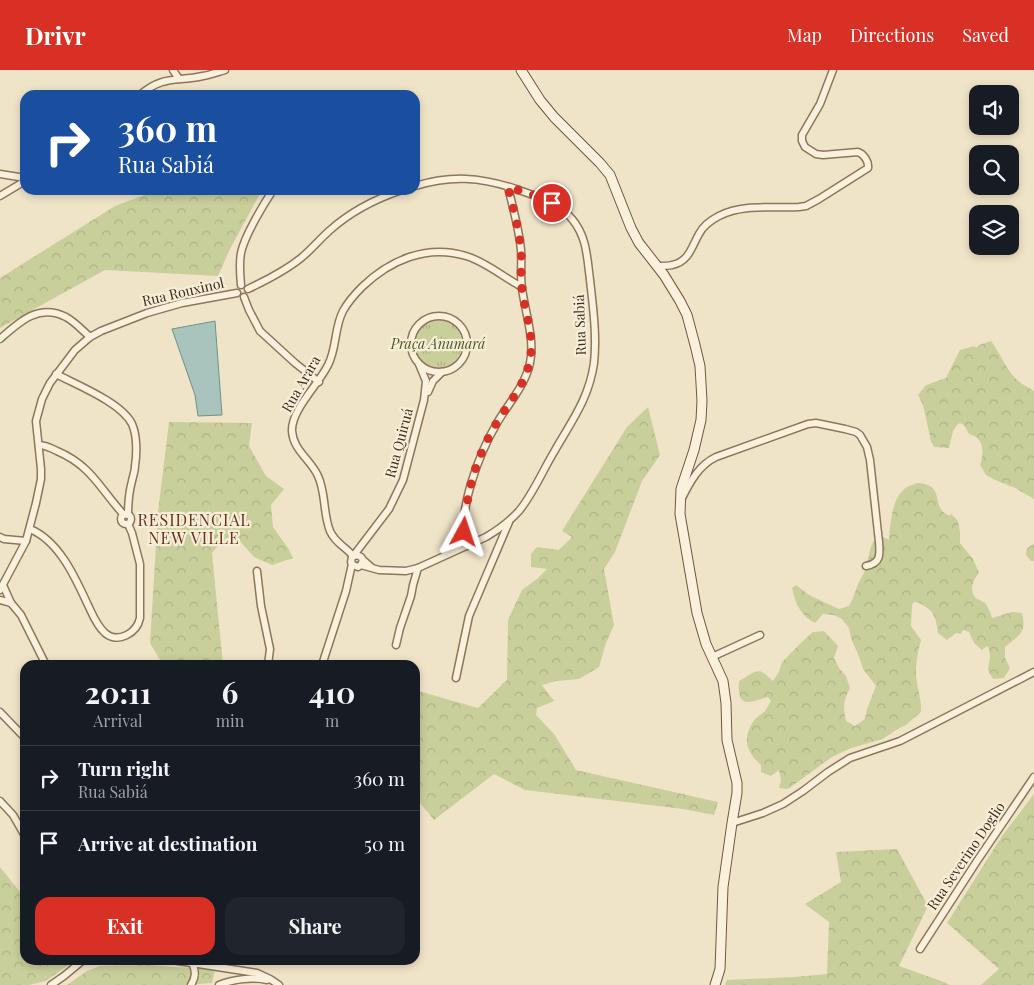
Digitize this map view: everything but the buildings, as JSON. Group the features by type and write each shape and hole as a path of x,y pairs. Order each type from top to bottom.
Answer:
{"main road":[{"path":"521,70 554,118 610,175 639,243 664,275 680,301 687,315 696,345 700,366 701,420 694,450 681,489 680,514 697,612 706,644 723,681 727,740 738,783 723,887 720,969 715,985"}],"street":[{"path":"173,70 179,79"},
{"path":"147,90 162,82 202,76 225,70"},
{"path":"657,266 673,265 680,262 692,250 699,232 718,216 745,208 804,206 831,192 869,168 866,159 861,153 816,154 808,150 802,141 802,135 820,104 833,70"},
{"path":"0,174 20,179"},
{"name":"Rua Sabiá","path":"357,560 374,569 408,571 468,546 496,531 509,521 532,493 584,401 594,364 593,309 585,244 579,229 568,214 557,206 531,194 496,183 472,179 442,180 420,185"},
{"path":"0,196 20,183"},
{"path":"468,546 464,538 464,523 466,501 474,472 490,435 519,389 530,362 531,341 522,287 520,240 508,187"},
{"path":"244,297 239,296 237,292 238,287 241,285 241,251 269,195"},
{"path":"248,288 282,271 302,258 329,231 350,215 363,206 387,195"},
{"name":"Rua Arara","path":"357,560 333,537 328,524 320,478 301,453 292,432 295,416 319,382 331,359 339,321 348,303 373,277 394,262 408,256 436,252 457,253 475,259 522,287"},
{"path":"241,285 248,288"},
{"path":"244,297 248,294 248,288"},
{"name":"Rua Rouxinol","path":"1,587 26,541 41,479 37,415 46,391 56,374 75,350 90,337 109,327 155,310 237,292"},
{"path":"244,297 248,310 260,330 319,382"},
{"path":"0,339 22,321 31,316 46,312 66,318 90,337"},
{"path":"419,364 431,371 442,372 456,366 462,360 466,351 467,341 464,332 458,324 450,318 441,316 431,317 423,321 416,328 411,346 413,356 419,364 426,381 424,400"},
{"path":"424,400 430,385 442,372"},
{"path":"30,529 40,533 55,547 73,574 103,631 109,636 117,638 125,636 136,626 140,618 140,564 135,544 127,532 125,519 135,466 136,442 134,430 126,414 108,401 56,374"},
{"name":"Rua Quiruá","path":"324,660 363,543 389,509 403,480 424,400"},
{"path":"680,501 702,466 716,457 812,423 851,430 860,435 867,447 877,520 878,560 872,565 866,566"},
{"path":"39,444 71,458 91,474 125,519"},
{"path":"40,457 52,449"},
{"path":"456,678 469,616 509,521"},
{"path":"0,537 26,541"},
{"path":"396,645 418,568"},
{"path":"257,571 261,606 270,649 269,660"},
{"path":"408,571 413,585"},
{"path":"1,587 21,615 44,660"},
{"path":"0,600 11,603"},
{"path":"712,657 760,635"},
{"path":"732,823 783,804 850,758 900,741 1034,672"},
{"path":"0,712 20,733"},
{"name":"Rua Severino Doglio","path":"920,949 976,861 1034,777"},
{"path":"0,801 13,815 20,827"},
{"path":"51,985 77,965"},
{"path":"192,965 195,980"},
{"path":"195,980 200,965"},
{"path":"207,965 264,975 277,983"},
{"path":"222,984 227,979 227,968"},
{"path":"222,984 254,979 277,983"}],"green space":[{"path":"145,195 259,195 230,249 218,276 105,270 0,328 0,278 115,206"},
{"name":"Praça Anumará","path":"433,320 443,320 455,327 462,339 462,349 455,361 443,368 433,368 425,364 418,357 414,349 414,339 418,331 425,324"},
{"path":"991,341 1015,378 1034,391 1034,499 986,475 980,465 982,456 981,442 969,434 964,425 960,423 953,431 949,448 934,447 923,405 918,395 926,385 946,378 960,350 974,346 977,348 979,345"},
{"path":"648,407 660,455 642,481 615,552 604,569 614,625 599,667 579,679 556,681 542,685 554,701 537,708 536,715 554,734 576,770 718,802 714,815 683,809 525,790 494,774 434,820 420,803 420,691 478,708 507,680 508,620 522,590 547,569 531,567 531,554 537,547 559,550 572,537 562,531 627,427"},
{"path":"169,422 252,423 249,446 266,476 284,489 271,505 273,527 293,558 272,565 254,557 238,539 222,541 212,553 223,660 160,660 150,643 158,512"},
{"path":"918,483 932,488 943,512 949,516 951,514 958,521 960,543 973,559 979,573 972,586 974,596 985,603 992,618 1012,612 1022,613 1023,629 1021,633 1005,647 1005,658 1010,668 1004,678 993,679 988,670 990,654 987,646 982,650 974,643 969,632 963,630 961,634 956,633 947,640 938,633 932,612 921,604 914,602 912,605 911,626 921,640 916,672 921,712 906,725 883,739 851,748 832,757 788,789 779,788 781,780 779,770 771,776 761,772 761,765 751,754 747,744 748,732 751,726 755,719 765,711 771,701 768,697 745,702 740,696 739,681 754,672 760,671 773,681 779,672 782,662 805,639 813,632 824,631 838,646 834,658 846,676 850,688 844,704 846,721 855,726 865,719 876,686 863,669 849,628 842,619 834,615 823,614 815,623 810,620 799,609 792,588 796,585 809,595 839,609 849,606 866,568 873,542 881,536 889,540 893,511 898,497 907,487"},
{"path":"1034,544 1034,561 1031,561 1026,555 1026,551"},
{"path":"1034,794 1034,985 981,985 999,969 947,923 1002,836"},
{"path":"897,849 928,906 899,966 950,985 725,985 727,980 827,974 829,922 805,904 841,882 836,852"},
{"path":"0,867 20,892 20,965 68,965 46,981 29,985 0,985"},
{"path":"149,965 215,970 212,983 187,985 67,985 87,971 100,966"}],"water":[{"path":"215,321 222,415 198,416 195,395 172,329"}],"district":[{"name":"RESIDENCIAL NEW VILLE","path":"194,529"}],"route":[{"path":"464,532 466,501 474,472 496,424 519,389 529,367 531,356 530,330 522,287 520,240 508,187 552,203"}]}
